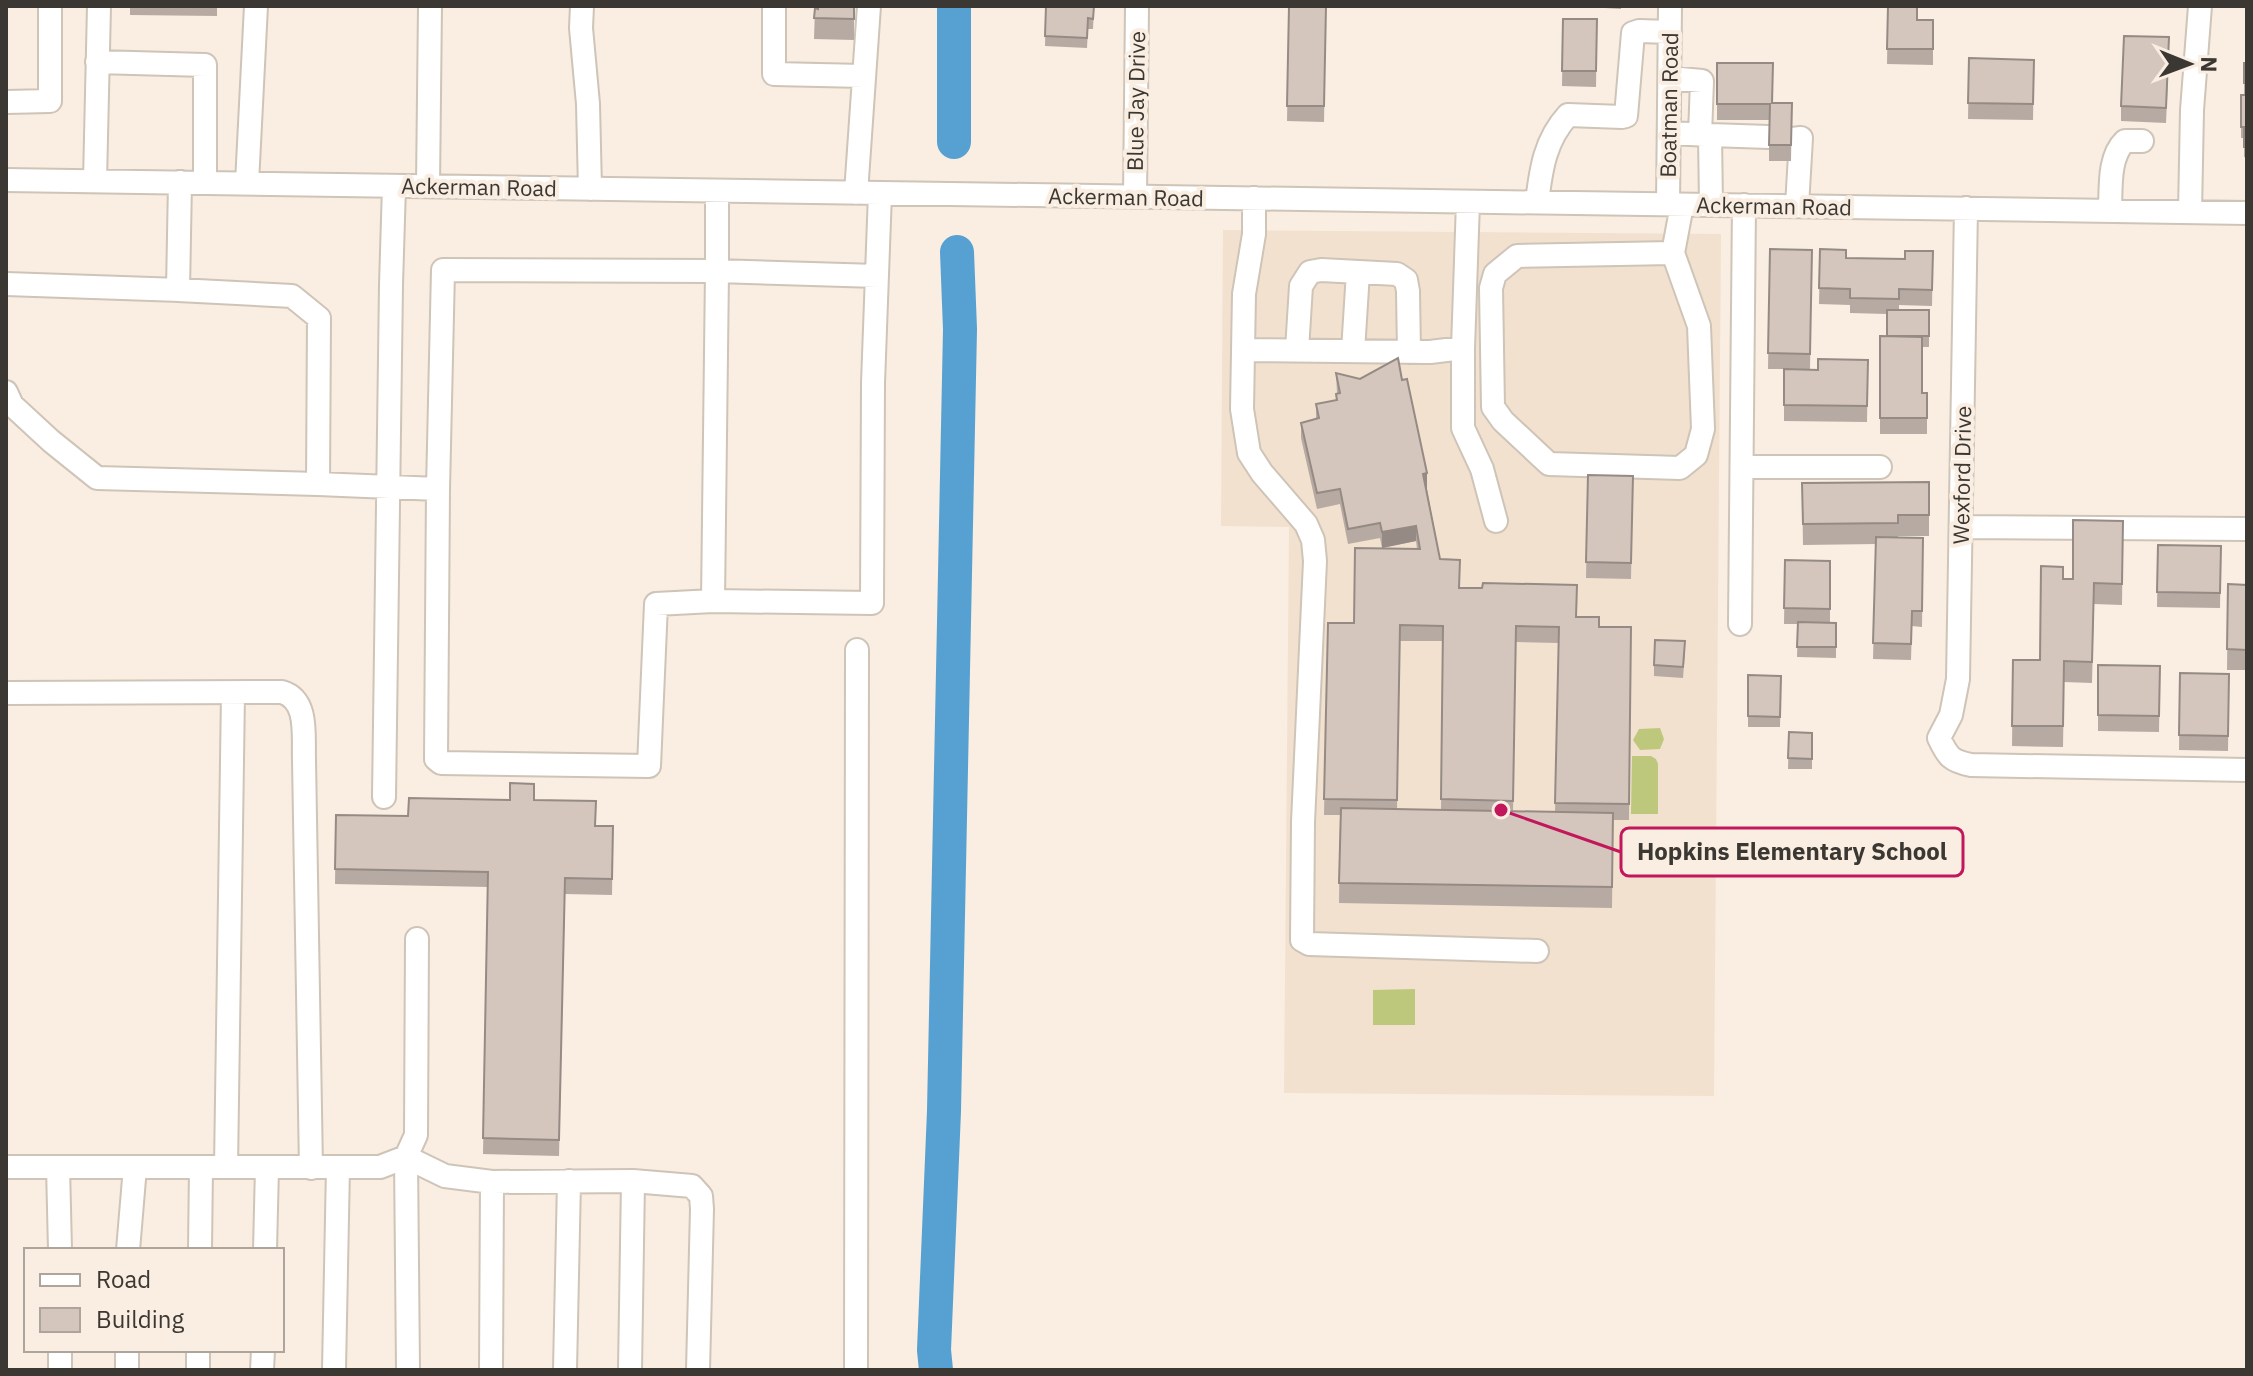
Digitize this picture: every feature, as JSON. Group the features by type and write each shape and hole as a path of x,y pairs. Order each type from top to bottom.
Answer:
{"street":[{"path":"6,102 50,101 50,6"},
{"path":"95,181 99,6"},
{"path":"247,183 256,6"},
{"path":"428,186 430,6"},
{"path":"582,6 590,189"},
{"path":"774,6 774,74 864,76"},
{"path":"856,193 869,6"},
{"name":"Blue Jay Drive","path":"1135,197 1137,6"},
{"name":"Boatman Road","path":"1670,6 1669,133 1675,205 1673,253"},
{"path":"2190,212 2192,110 2200,6"},
{"path":"1537,202 1543,158 1556,128 1568,115 1626,116 1633,33 1670,32"},
{"path":"97,62 205,65 205,183"},
{"path":"1670,78 1702,81 1711,205"},
{"path":"1669,133 1801,138 1797,206"},
{"path":"2110,211 2118,148 2125,141 2142,141"},
{"name":"Ackerman Road","path":"6,180 2247,213"},
{"path":"180,182 180,290"},
{"path":"384,797 394,186"},
{"path":"713,601 717,191"},
{"path":"877,276 717,271 443,270 436,759 441,763 649,766 656,604 713,601 872,603 873,383 877,276 880,193"},
{"path":"1254,198 1254,234 1244,294 1242,409 1249,453 1306,524 1314,551 1303,822 1302,940 1309,944 1537,951"},
{"path":"1468,202 1463,428 1482,469 1496,521"},
{"path":"1740,624 1744,205"},
{"name":"Wexford Drive","path":"1966,208 1957,691 1951,715 1939,738 1944,750 1954,762 1971,765 2247,770"},
{"path":"1673,253 1699,326 1703,429 1696,455 1680,468 1549,464 1503,421 1493,407 1491,288 1495,274 1517,256 1673,253"},
{"path":"1297,350 1301,286 1310,272 1321,270 1397,274 1406,280 1409,352"},
{"path":"1353,351 1358,272"},
{"path":"6,284 292,296 319,318 318,484"},
{"path":"1244,350 1409,352 1463,348"},
{"path":"6,392 12,405 97,478 438,489"},
{"path":"1742,467 1880,467"},
{"path":"1961,527 2247,529"},
{"path":"856,1370 857,650"},
{"path":"6,693 282,692 292,695 300,706 304,760 311,1168"},
{"path":"226,1167 233,693"},
{"path":"408,1370 406,1157 416,1135 417,939"},
{"path":"6,1167 380,1167 406,1157 445,1176 492,1182 633,1181 692,1186 701,1196 698,1370"},
{"path":"58,1167 60,1248"},
{"path":"128,1248 135,1167"},
{"path":"200,1248 201,1167"},
{"path":"265,1248 267,1167"},
{"path":"334,1370 338,1167"},
{"path":"565,1370 569,1181"},
{"path":"630,1370 633,1181"},
{"path":"491,1370 492,1182"}],"shaded area":[{"path":"1223,230 1721,234 1714,1096 1284,1093 1289,527 1221,526"}],"green space":[{"path":"1660,728 1664,739 1660,749 1640,750 1633,740 1639,729"},
{"path":"1632,756 1656,759 1658,814 1631,814"},
{"path":"1415,989 1415,1025 1373,1025 1373,990"}],"building":[{"path":"818,6 854,6 854,19 814,18"},
{"path":"1046,6 1094,6 1093,19 1088,18 1087,38 1045,36"},
{"path":"1289,6 1326,6 1324,106 1287,106"},
{"path":"1888,6 1917,6 1917,20 1933,20 1933,49 1887,49"},
{"path":"1563,19 1597,19 1596,71 1562,71"},
{"path":"2124,36 2169,37 2166,108 2121,106"},
{"path":"1969,58 2034,60 2033,104 1968,103"},
{"path":"1717,63 1773,63 1772,103 1792,103 1791,145 1769,145 1770,104 1717,104"},
{"path":"2244,63 2247,63 2247,83 2244,83"},
{"path":"2241,95 2247,95 2247,147 2244,147 2244,127 2241,127"},
{"path":"1770,249 1812,250 1810,354 1768,353"},
{"path":"1820,249 1846,250 1846,258 1905,259 1905,251 1933,251 1932,290 1899,289 1899,299 1850,298 1850,289 1819,288"},
{"path":"1887,310 1929,310 1929,336 1887,336"},
{"path":"1880,336 1922,337 1922,393 1927,393 1927,418 1880,418"},
{"path":"1398,358 1402,380 1407,379 1427,473 1423,474 1440,559 1460,560 1459,588 1482,588 1483,583 1577,585 1576,617 1599,617 1599,627 1631,627 1629,804 1555,803 1559,627 1516,626 1513,801 1441,799 1443,626 1400,625 1397,800 1324,799 1328,623 1354,623 1355,548 1420,549 1416,526 1382,532 1380,523 1348,529 1340,489 1317,493 1301,423 1319,418 1316,404 1337,400 1336,394 1340,393 1336,373 1360,379"},
{"path":"1818,359 1868,360 1867,406 1784,405 1784,369 1818,370"},
{"path":"1588,475 1633,476 1631,563 1586,562"},
{"path":"1929,482 1929,515 1898,515 1898,523 1803,524 1802,483"},
{"path":"2073,520 2123,521 2122,584 2094,583 2092,662 2064,661 2063,726 2012,726 2013,660 2040,660 2041,566 2063,567 2063,579 2073,579"},
{"path":"1876,537 1923,538 1922,611 1912,611 1911,644 1873,643"},
{"path":"2158,545 2221,546 2220,593 2157,592"},
{"path":"1785,560 1830,561 1830,609 1784,608"},
{"path":"2228,584 2247,585 2247,650 2227,649"},
{"path":"1798,622 1836,623 1836,647 1797,647"},
{"path":"1655,640 1685,641 1683,667 1654,665"},
{"path":"2098,665 2160,666 2159,716 2098,715"},
{"path":"2180,673 2229,674 2228,736 2179,735"},
{"path":"1748,675 1781,676 1780,717 1748,716"},
{"path":"1789,732 1812,733 1812,759 1788,758"},
{"path":"510,783 534,784 534,800 596,801 595,826 613,826 612,879 565,878 559,1140 483,1138 488,872 335,869 336,815 408,816 409,798 510,800"},
{"path":"1341,808 1613,813 1612,887 1339,883"}],"waterway":[{"path":"954,6 954,142"},
{"path":"936,1370 934,1350 944,1111 960,329 957,252"}],"place":[{"name":"Hopkins Elementary School","path":"1501,810"}]}
